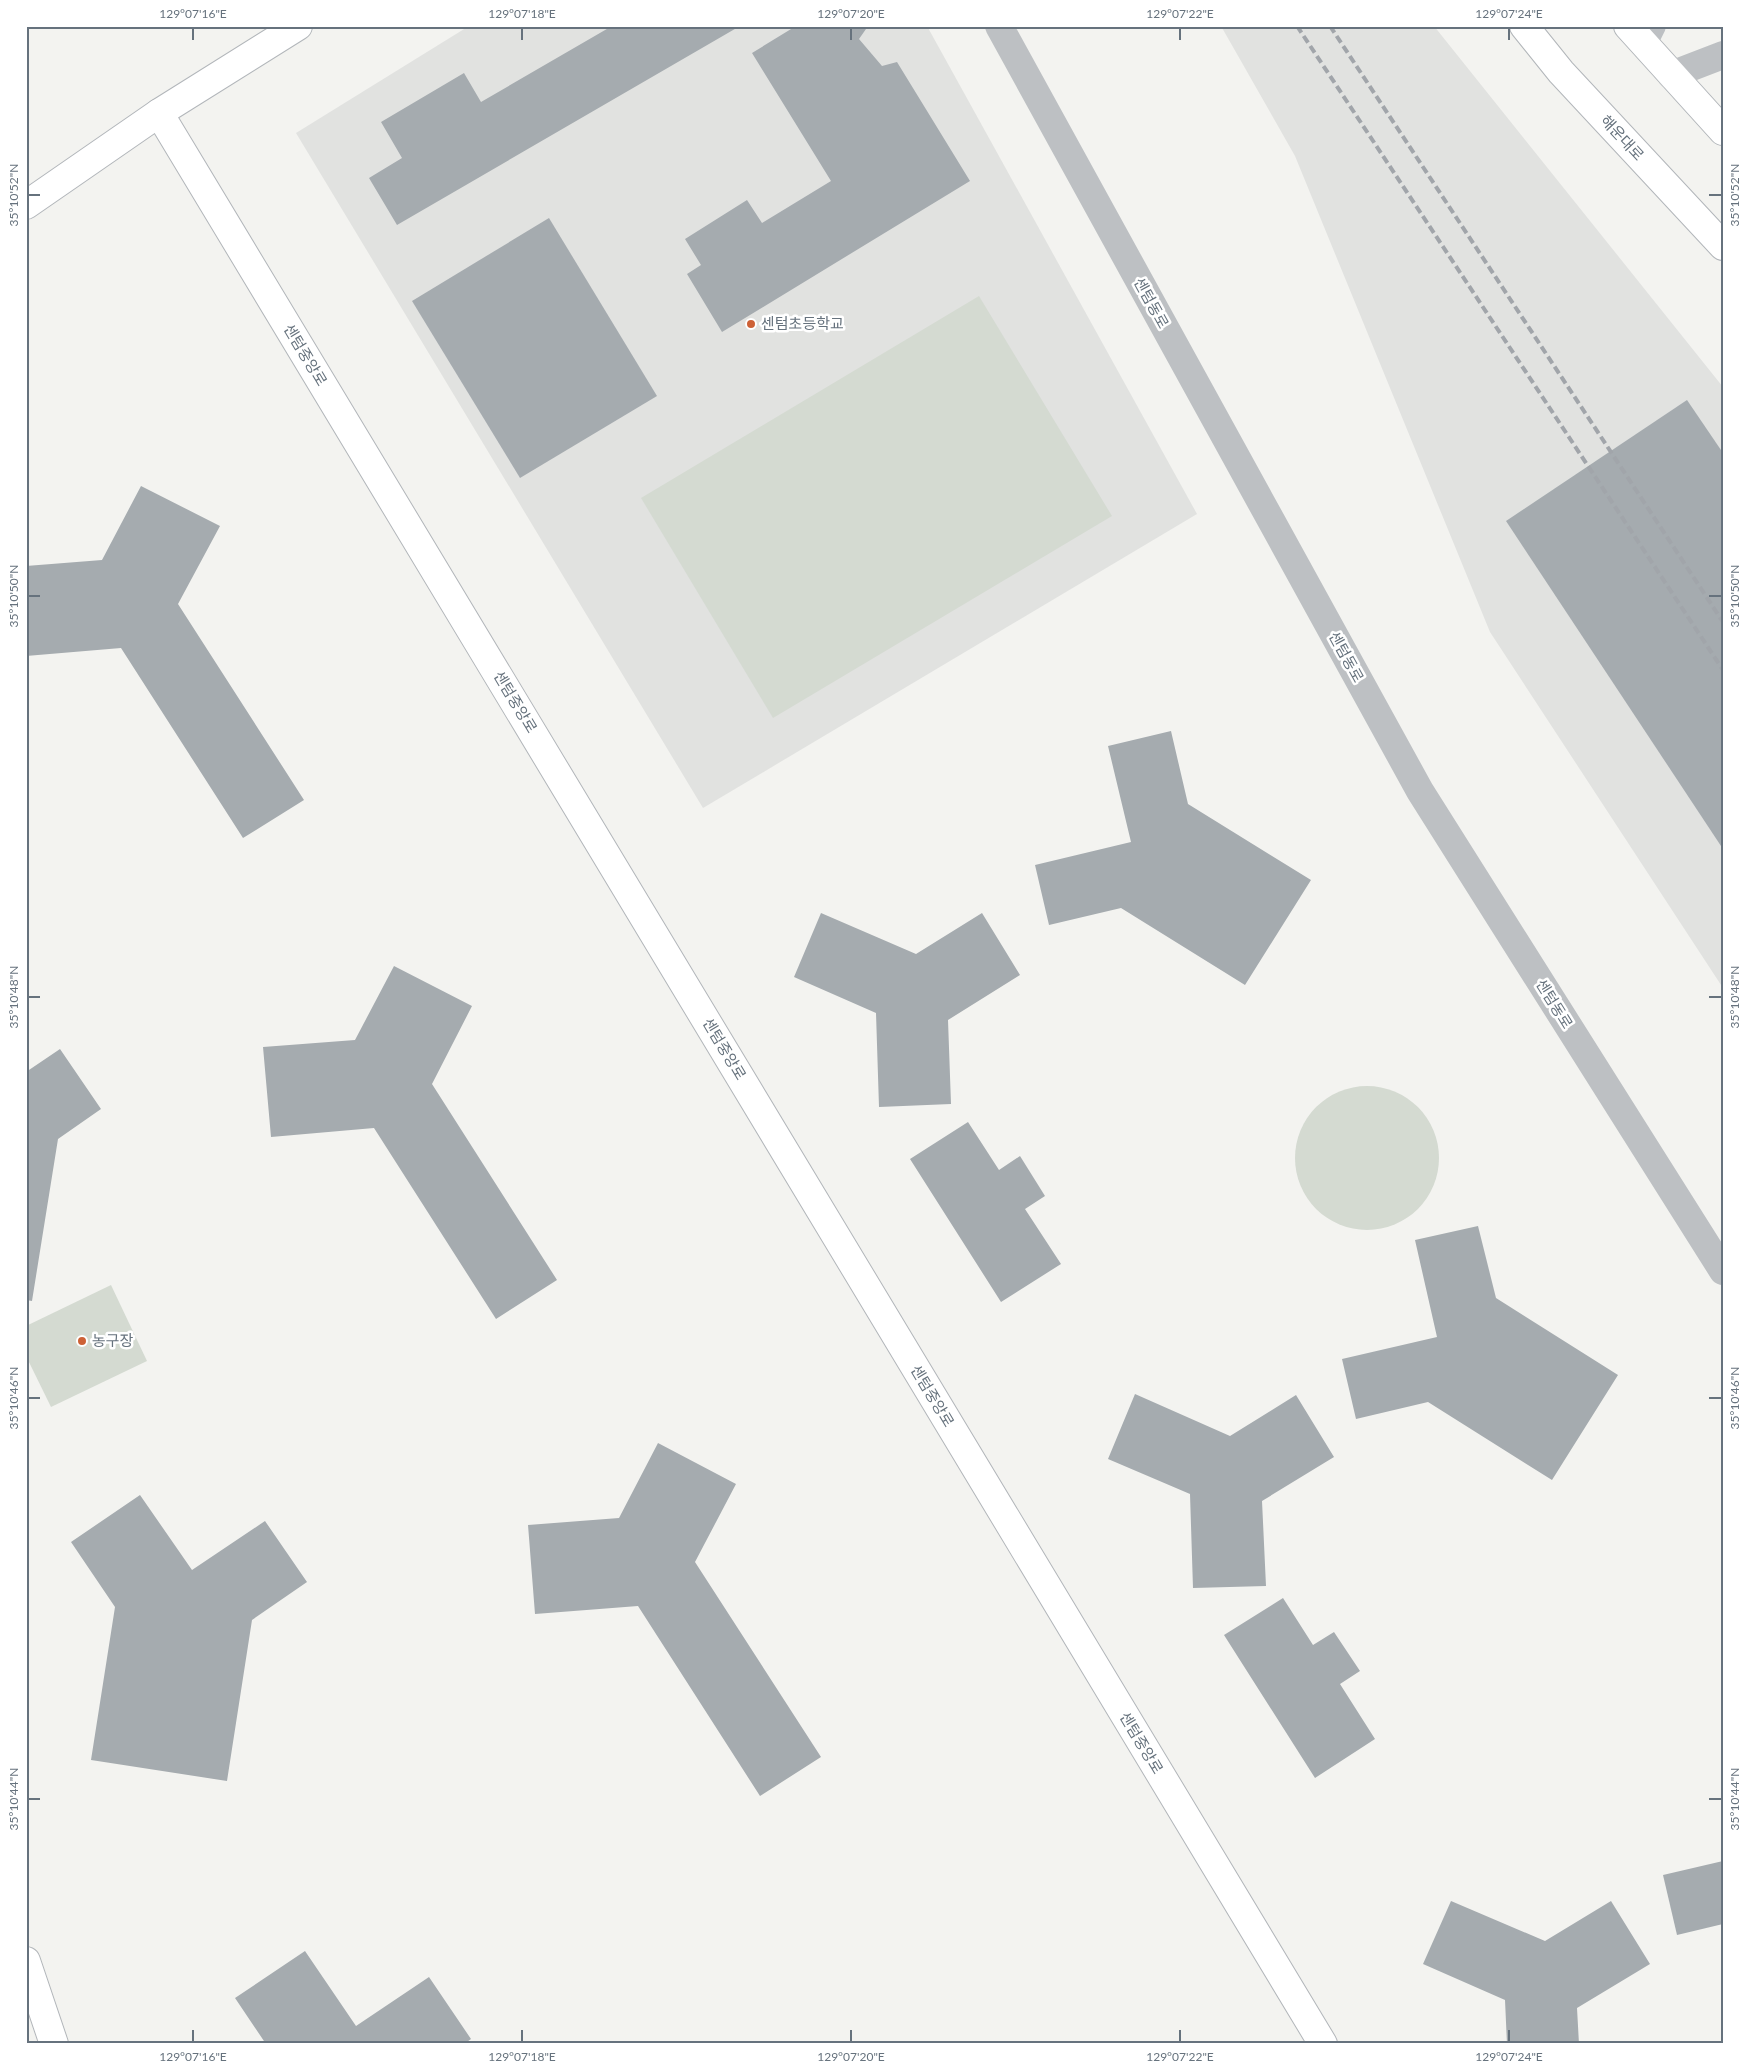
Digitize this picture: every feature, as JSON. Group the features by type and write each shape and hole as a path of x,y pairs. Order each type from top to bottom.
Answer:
{"main road":[{"path":"26,205 159,113 298,26"},
{"name":"해운대로","path":"1524,26 1561,72 1723,246"},
{"path":"1643,33 1672,75 1723,131"},
{"name":"센텀중앙로","path":"159,113 1323,2044"},
{"path":"26,1961 54,2044"},
{"name":"센텀중앙로","path":"1287,1986 1311,2044"},
{"name":"센텀중앙로","path":"1287,1986 1337,2044"}],"street":[{"name":"센텀동로","path":"998,26 1420,791 1723,1271"},
{"path":"1672,75 1723,55"}],"shaded area":[{"name":"센텀초등학교","path":"469,26 927,26 1197,514 703,808 296,133"},
{"path":"1221,26 1434,26 1723,387 1723,988 1490,632 1295,156"},
{"path":"979,296 1112,516 773,718 641,498"},
{"path":"1367,1086 1381,1087 1395,1092 1407,1098 1418,1107 1427,1118 1433,1130 1438,1144 1438,1172 1433,1186 1427,1198 1418,1209 1407,1218 1395,1224 1381,1229 1367,1230 1353,1229 1339,1224 1327,1218 1316,1209 1307,1198 1301,1186 1296,1172 1295,1158 1296,1144 1301,1130 1307,1118 1316,1107 1327,1098 1339,1092 1353,1087"},
{"name":"농구장","path":"111,1285 147,1361 51,1407 26,1356 26,1326"}],"building":[{"path":"612,26 740,26 397,225 369,178 402,158 381,122 464,73 481,102"},
{"path":"796,26 865,26 866,29 859,39 882,66 897,62 970,181 722,332 687,274 701,265 685,239 747,200 762,223 831,181 752,53"},
{"path":"549,218 657,396 520,478 412,301"},
{"path":"1687,400 1723,453 1723,849 1506,521"},
{"path":"141,486 220,526 178,604 304,800 243,838 121,648 26,656 26,566 102,560"},
{"path":"1171,731 1188,804 1311,880 1245,985 1121,908 1049,925 1035,865 1131,842 1108,746"},
{"path":"821,913 916,954 982,913 1020,975 948,1020 951,1104 879,1107 876,1013 794,977"},
{"path":"394,966 472,1006 432,1084 557,1280 496,1319 374,1128 271,1137 263,1047 355,1040"},
{"path":"60,1049 101,1109 58,1139 32,1301 26,1300 26,1072"},
{"path":"968,1122 999,1170 1020,1156 1045,1196 1025,1209 1061,1264 1001,1302 910,1159"},
{"path":"1478,1226 1496,1298 1618,1375 1552,1480 1428,1402 1356,1419 1342,1359 1437,1337 1415,1240"},
{"path":"1135,1394 1230,1436 1296,1395 1334,1457 1262,1501 1266,1586 1193,1588 1190,1494 1108,1459"},
{"path":"658,1443 736,1484 695,1562 821,1757 760,1796 638,1606 535,1614 528,1525 619,1518"},
{"path":"140,1495 192,1570 265,1521 307,1582 252,1620 227,1781 91,1760 115,1607 71,1542"},
{"path":"1283,1598 1313,1645 1334,1632 1360,1671 1340,1684 1375,1739 1315,1778 1224,1635"},
{"path":"1723,1861 1723,1924 1677,1935 1663,1875"},
{"path":"1451,1901 1545,1941 1611,1901 1650,1964 1577,2008 1579,2044 1507,2044 1505,2000 1423,1964"},
{"path":"305,1951 356,2026 429,1977 471,2039 464,2044 266,2044 235,1998"}],"railway":[{"path":"1297,26 1723,670"},
{"path":"1330,26 1723,622"}],"place":[{"name":"센텀초등학교","path":"751,324"},
{"name":"농구장","path":"82,1341"}]}
